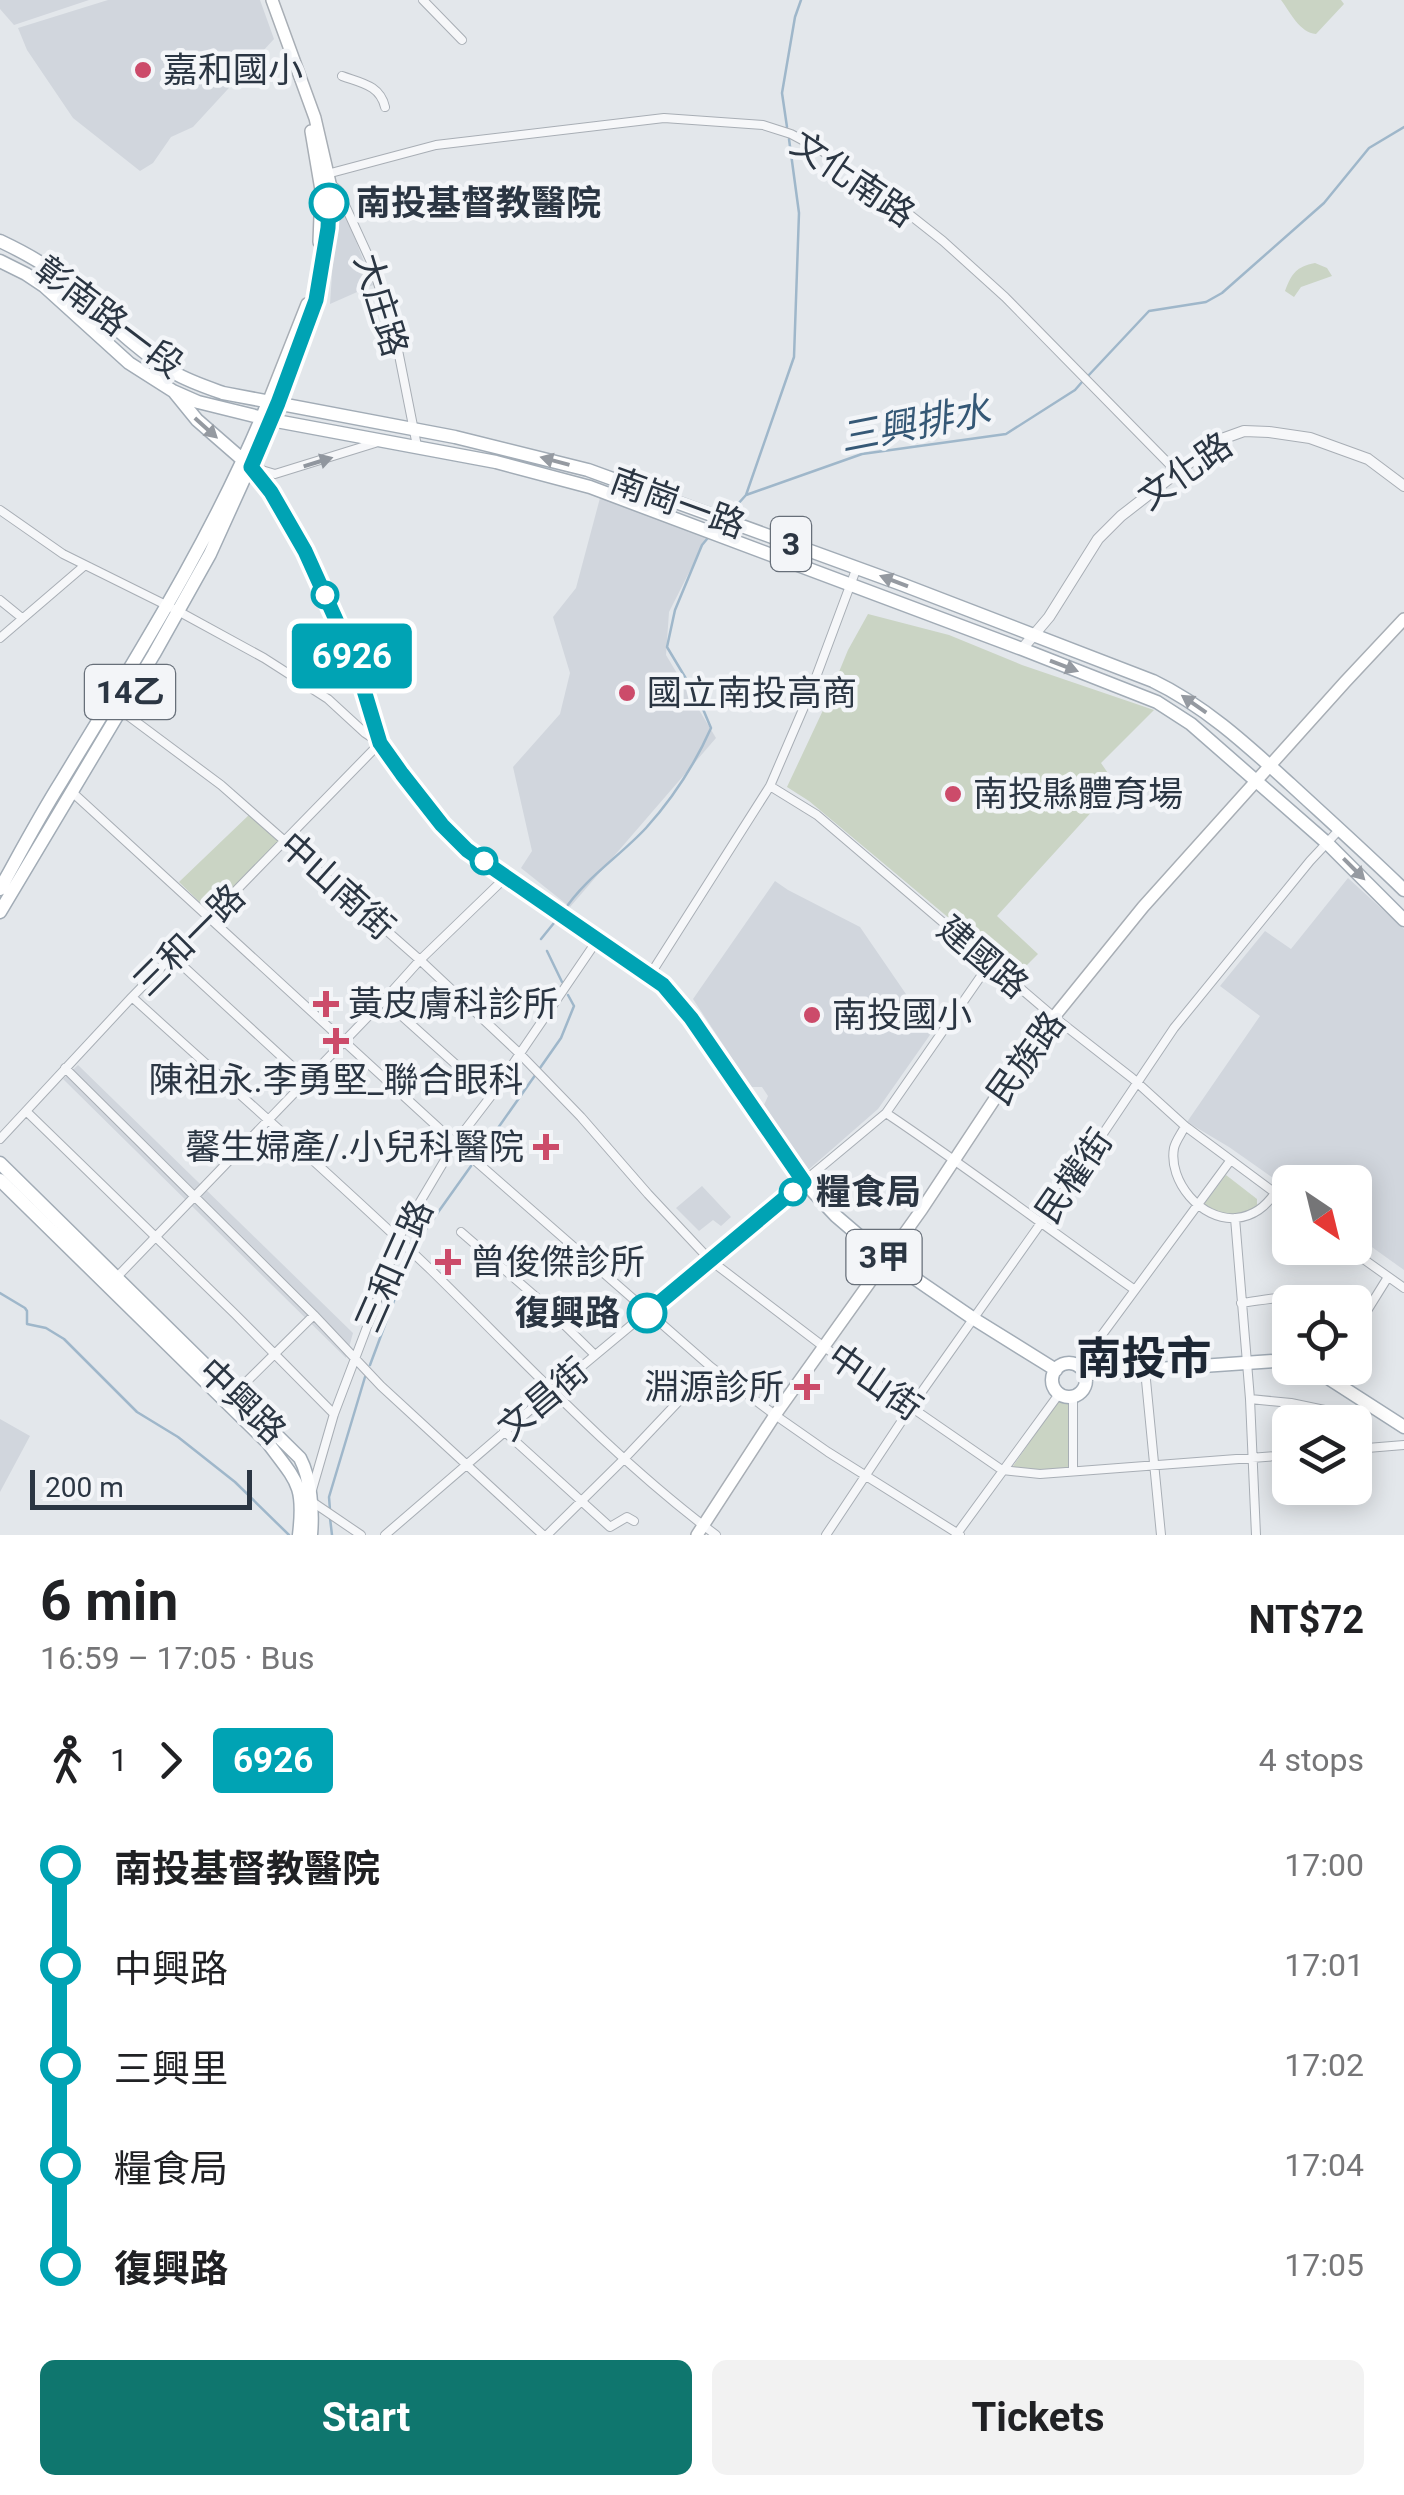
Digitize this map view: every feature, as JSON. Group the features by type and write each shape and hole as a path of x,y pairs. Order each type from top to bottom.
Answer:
{"main road":[{"name":"大庄路","path":"269,0 316,118 324,180"},
{"path":"274,401 316,300 328,228 324,180"},
{"name":"彰南路一段","path":"0,240 54,272 133,344 176,374 223,392 274,401"},
{"name":"彰南路一段","path":"0,261 44,286 128,363 173,391 210,405 267,418"},
{"name":"彰南路一段","path":"173,391 271,492 305,551 346,642 380,743 456,841 663,985 691,1018 804,1182 885,1258 974,1319"},
{"name":"14乙","path":"0,889 210,554 274,401"},
{"name":"南崗一路","path":"274,401 455,437 588,470 857,567 1180,694 1270,766"},
{"name":"南崗一路","path":"267,418 514,466 590,488 1157,702 1191,724 1256,780"},
{"name":"民族路","path":"701,1530 775,1415 1054,1017 1132,921 1404,619"},
{"name":"3","path":"1270,766 1404,890"},
{"name":"3","path":"1256,780 1328,842 1404,920"},
{"name":"14乙","path":"0,912 66,787"},
{"name":"中興路","path":"0,1163 30,1201 230,1399 272,1439 300,1458 306,1469 311,1535"},
{"name":"中興路","path":"0,1180 30,1201"},
{"name":"3甲","path":"974,1319 1056,1370"},
{"path":"1082,1370 1086,1386 1078,1395 1066,1396 1052,1382 1056,1370 1068,1363 1082,1370 1272,1363"},
{"path":"1347,1385 1404,1427"},
{"name":"中興路","path":"272,1439 298,1484 302,1514 299,1535"}],"street":[{"path":"423,0 462,40"},
{"path":"342,76 376,88 386,107"},
{"name":"文化南路","path":"324,180 436,145 664,118 763,125 791,134 867,181 943,241 1005,297 1176,471"},
{"name":"大庄路","path":"324,180 340,194 371,262 395,335 417,446"},
{"name":"文化路","path":"1022,649 1049,617 1098,539 1120,516 1220,440 1244,431 1310,438 1368,459 1404,486"},
{"path":"247,464 274,474 383,439"},
{"path":"0,510 84,566 264,658 328,699 380,743"},
{"path":"0,638 84,566"},
{"path":"650,975 770,786 857,567"},
{"path":"0,600 22,618"},
{"name":"中山南街","path":"116,706 286,840 420,960 546,1082"},
{"name":"三和一路","path":"0,1139 380,743"},
{"name":"建國路","path":"770,786 816,815 1186,1126 1272,1190"},
{"path":"66,787 647,1313 775,1415 958,1534 1002,1470 1066,1396"},
{"name":"民權街","path":"826,1535 1174,1028 1339,830"},
{"path":"112,1282 420,960 506,877"},
{"name":"三和三路","path":"302,1514 398,1239 456,1143 598,940"},
{"path":"172,956 307,1080"},
{"name":"文昌街","path":"385,1535 886,1113 990,963"},
{"path":"132,998 398,1239 551,1392 701,1530 716,1535"},
{"path":"384,1000 491,1096"},
{"path":"65,1068 381,1386 545,1535 624,1459 711,1366"},
{"name":"中山街","path":"546,1082 710,1260 824,1347 1002,1470"},
{"path":"26,1111 334,1414"},
{"path":"886,1113 1135,1290"},
{"path":"1186,1126 1174,1145 1174,1166 1183,1190 1198,1204 1222,1217 1235,1218 1258,1210 1272,1197"},
{"path":"1082,1370 1230,1161"},
{"path":"1235,1218 1250,1398 1256,1535"},
{"path":"461,1232 596,1356"},
{"path":"1371,1265 1404,1288"},
{"path":"1372,1302 1388,1277"},
{"path":"1241,1303 1272,1300"},
{"path":"230,1399 314,1315"},
{"path":"1145,1369 1160,1535"},
{"path":"1066,1396 1073,1471"},
{"path":"1250,1398 1305,1405"},
{"path":"504,1431 610,1527 626,1517 634,1521"},
{"path":"1372,1447 1404,1444"},
{"path":"1002,1470 1040,1474 1272,1456"},
{"path":"298,1484 310,1500 362,1535"}],"shaded area":[{"path":"0,0 89,0 14,25 0,9"},
{"name":"嘉和國小","path":"108,0 260,0 274,39 193,127 171,137 153,163 140,171 73,118 27,50 18,28"},
{"name":"南投基督教醫院","path":"345,213 373,285 330,304 336,214"},
{"name":"國立南投高商","path":"600,498 707,537 669,612 666,655 716,738 570,907 521,868 532,851 513,767 560,714 570,673 553,617 576,588"},
{"path":"1348,878 1404,929 1404,1270 1372,1247 1372,1165 1272,1165 1272,1177 1187,1122 1260,1016 1220,986 1265,931 1291,949"},
{"name":"南投國小","path":"775,881 860,927 932,1032 878,1109 807,1171 764,1105 768,1096 762,1087 751,1087 693,999"},
{"path":"78,1065 353,1333 346,1358 63,1079"},
{"path":"702,1186 731,1217 721,1226 713,1220 699,1231 676,1208"},
{"path":"0,1419 30,1436 0,1492"}],"green space":[{"path":"1281,0 1341,0 1344,4 1316,34 1300,26"},
{"path":"1315,263 1327,268 1332,276 1301,287 1294,297 1285,291 1295,272"},
{"name":"南投縣體育場","path":"868,614 949,635 1022,665 1154,710 1101,763 1116,785 997,916 1038,954 1017,975 809,801 787,787"},
{"path":"251,813 282,840 209,911 179,882"},
{"path":"1226,1175 1257,1199 1257,1205 1231,1215 1204,1204"},
{"path":"1058,1401 1068,1402 1071,1468 1011,1469"}],"waterway":[{"path":"787,127 782,93 801,0"},
{"name":"三興排水","path":"1088,376 1149,311 1206,302 1222,293 1324,203 1369,148 1404,127"},
{"path":"729,514 746,495 794,357 799,213 789,139"},
{"name":"三興排水","path":"746,495 862,454 1006,434 1082,382"},
{"path":"563,912 581,889 656,817 683,780 711,728 667,647 675,610 707,539"},
{"path":"541,939 558,918"},
{"path":"547,951 562,982"},
{"path":"540,1068 561,1038 574,1006 568,995"},
{"path":"479,1155 536,1074"},
{"path":"414,1246 471,1166"},
{"path":"370,1365 410,1258"},
{"path":"0,1293 25,1308 27,1324 46,1328 64,1339 137,1412 178,1437 235,1482 289,1535"},
{"path":"330,1510 329,1497 365,1377"},
{"path":"330,1518 332,1535"}],"bus line":[{"name":"6926","path":"329,203 316,300 251,467 271,492 305,551 360,677 380,743 456,841 650,975 674,996 804,1182 647,1313"}],"place":[{"name":"嘉和國小","path":"143,70"},
{"name":"南投基督教醫院","path":"329,203"},
{"name":"國立南投高商","path":"627,693"},
{"name":"南投縣體育場","path":"953,794"},
{"name":"黃皮膚科診所","path":"326,1004"},
{"name":"南投國小","path":"812,1015"},
{"name":"陳祖永.李勇堅_聯合眼科","path":"336,1041"},
{"name":"馨生婦產/.小兒科醫院","path":"546,1147"},
{"name":"糧食局","path":"793,1192"},
{"name":"曾俊傑診所","path":"448,1262"},
{"name":"復興路","path":"647,1313"},
{"name":"淵源診所","path":"807,1387"}],"district":[{"name":"南投市","path":"1144,1358"}]}
